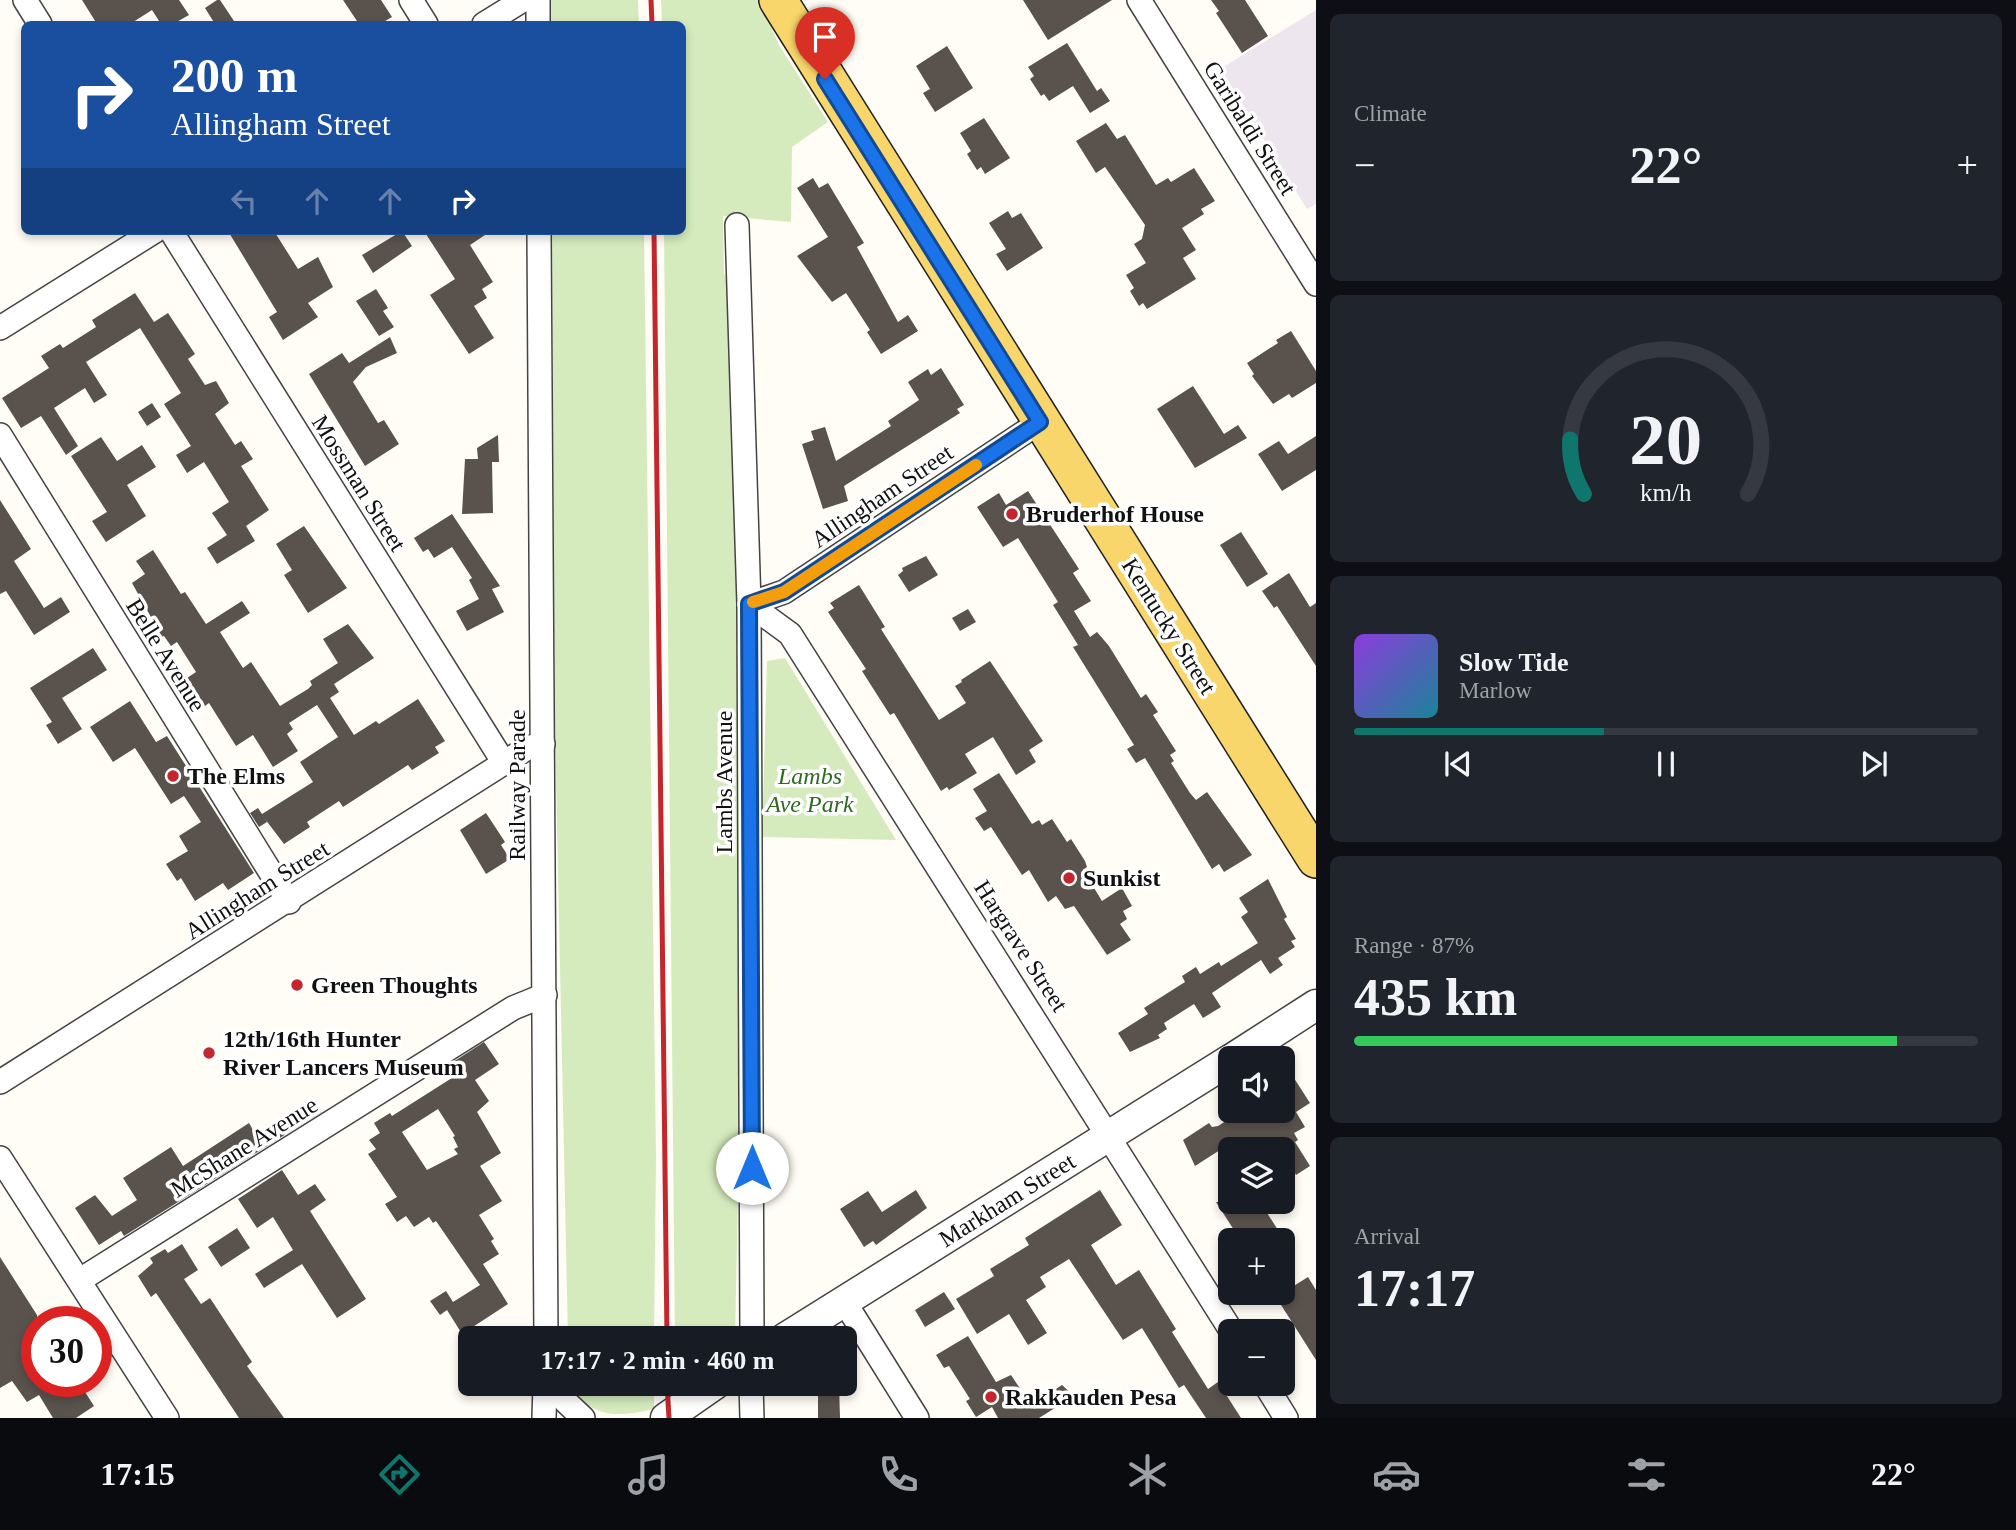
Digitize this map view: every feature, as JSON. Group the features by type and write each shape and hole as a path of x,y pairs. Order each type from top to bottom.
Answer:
{"main road":[{"name":"Kentucky Street","path":"778,0 1316,859"}],"street":[{"path":"24,0 38,21"},
{"path":"411,0 424,21"},
{"path":"489,21 523,0"},
{"path":"538,0 538,21"},
{"name":"Garibaldi Street","path":"1139,0 1309,256 1316,284"},
{"name":"Lambs Avenue","path":"737,225 749,604 752,1326"},
{"path":"0,328 149,235"},
{"name":"Mossman Street","path":"174,235 504,763"},
{"name":"Railway Parade","path":"540,235 546,1326"},
{"name":"Allingham Street","path":"749,604 784,592 1040,422"},
{"name":"Belle Avenue","path":"0,435 289,902"},
{"name":"Hargrave Street","path":"749,604 790,634 1225,1319"},
{"name":"Allingham Street","path":"0,1082 289,902 527,748 542,744"},
{"name":"McShane Avenue","path":"80,1280 513,1008 545,995"},
{"name":"Markham Street","path":"1251,1046 1316,1005"},
{"name":"Markham Street","path":"805,1326 1218,1067"},
{"path":"0,1157 167,1418"},
{"path":"844,1301 917,1418"},
{"path":"544,1418 545,1396"},
{"path":"563,1396 583,1418"},
{"path":"682,1415 702,1396"},
{"path":"751,1396 752,1418"},
{"path":"1272,1396 1286,1418"}],"shaded area":[{"path":"1316,10 1316,204 1307,209 1220,69"}],"green space":[{"path":"547,0 638,0 639,21 548,21"},
{"path":"661,0 759,0 779,45 828,122 792,147 791,222 723,216 724,273 734,297 737,388 741,1053 735,1326 675,1326 664,235 686,235 686,21 662,21"},
{"path":"552,235 644,235 656,1158 654,1326 568,1326 555,733"},
{"name":"Lambs Ave Park","path":"785,658 896,840 762,837 767,661"},
{"path":"580,1396 654,1396 654,1409 628,1414 605,1413 586,1404"}],"building":[{"path":"82,0 179,0 189,15 178,21 159,21 152,10 135,21 95,21"},
{"path":"220,0 234,21 213,21 205,8"},
{"path":"343,0 381,0 392,17 385,21 357,21"},
{"path":"1023,0 1112,0 1048,40"},
{"path":"1211,0 1245,0 1268,36 1242,53 1216,13 1219,11"},
{"path":"1067,43 1097,91 1101,88 1110,101 1090,113 1073,86 1049,101 1044,94 1041,96 1030,79 1034,76 1028,67"},
{"path":"947,46 973,88 935,112 923,93 930,89 916,66"},
{"path":"984,118 1010,158 985,174 981,167 977,170 967,154 971,151 960,133"},
{"path":"1106,123 1117,139 1125,135 1156,185 1168,178 1171,182 1194,168 1215,201 1201,209 1204,214 1182,228 1196,250 1183,258 1196,279 1147,309 1143,303 1139,306 1130,291 1134,288 1126,275 1146,263 1134,244 1142,239 1145,225 1105,167 1096,173 1076,141"},
{"path":"813,178 819,188 828,183 864,243 857,247 898,322 908,315 918,331 881,354 867,332 870,330 846,293 832,302 797,256 828,237 797,188"},
{"path":"1008,211 1012,218 1021,213 1043,248 1007,271 996,254 1006,249 989,223"},
{"path":"230,235 277,235 298,269 318,257 333,287 308,303 318,317 283,340 269,317 277,312"},
{"path":"395,235 405,235 412,246 373,273 362,255"},
{"path":"427,235 485,235 470,245 493,282 482,289 487,298 474,306 494,338 469,354 430,295 455,279"},
{"path":"376,289 388,308 383,311 394,327 379,336 356,301"},
{"path":"135,293 154,322 168,313 195,354 188,359 205,385 216,381 229,403 215,414 235,445 241,441 253,459 241,466 269,510 246,526 255,541 217,564 207,548 227,535 212,513 229,502 204,462 187,473 176,455 191,446 164,404 181,393 140,328 86,362 107,395 94,403 85,388 54,408 78,446 66,455 41,416 21,428 2,398 49,368 41,356 60,344 63,348 96,327 92,320"},
{"path":"1291,331 1316,371 1316,383 1292,398 1289,394 1273,404 1252,376 1254,374 1247,363"},
{"path":"390,337 397,353 366,367 353,382 378,423 384,420 399,444 365,466 309,374 342,353 349,363"},
{"path":"941,368 964,405 957,409 960,413 844,486 848,501 823,509 802,444 814,440 811,431 825,427 836,461 891,426 888,421 919,400 908,382 928,369 931,375"},
{"path":"1193,386 1224,434 1238,425 1247,438 1195,468 1157,409"},
{"path":"152,403 161,417 147,426 138,412"},
{"path":"498,435 499,462 492,462 493,513 462,514 465,459 478,459 477,448"},
{"path":"1316,436 1316,470 1282,491 1258,454 1279,441 1288,454"},
{"path":"101,437 117,461 142,445 156,467 127,485 146,516 106,542 92,521 107,512 71,456"},
{"path":"1028,491 1079,569 1073,573 1091,601 1074,611 1090,637 1097,632 1109,646 1141,698 1146,694 1158,712 1153,715 1176,751 1170,755 1174,761 1171,763 1190,793 1196,800 1207,792 1252,855 1224,872 1219,864 1212,869 1145,758 1136,763 1127,749 1134,745 1073,647 1078,645 1053,605 1058,602 1018,538 1003,547 977,507 999,493 1006,505"},
{"path":"0,500 31,549 14,561 44,608 61,597 70,612 34,635 6,591 0,594"},
{"path":"452,514 500,586 492,589 504,612 467,631 456,611 479,599 469,580 472,578 452,547 434,558 428,549 423,552 414,538"},
{"path":"304,526 347,588 308,613 284,575 292,570 276,544"},
{"path":"1241,532 1268,574 1247,587 1220,545"},
{"path":"153,550 181,594 185,592 206,624 242,601 250,613 220,632 243,668 251,662 280,706 308,689 312,685 310,681 338,663 323,639 348,624 374,658 334,684 339,692 330,698 354,735 376,721 379,724 418,699 445,741 435,747 439,753 412,770 408,765 343,807 339,801 307,822 310,827 284,844 265,819 267,822 259,827 250,813 258,808 262,814 313,782 300,762 338,737 317,705 289,723 293,729 287,734 298,751 273,767 253,735 236,746 209,703 205,706 187,678 196,672 177,642 171,646 164,636 162,637 132,583 145,574 136,561"},
{"path":"926,556 938,575 909,592 898,575 903,571 902,568"},
{"path":"1289,573 1310,607 1316,603 1316,666 1277,606 1274,608 1262,591"},
{"path":"859,585 885,627 881,629 939,720 966,703 955,686 990,661 1043,741 1029,750 1036,762 1016,775 993,737 965,754 977,773 949,790 947,787 941,791 894,713 890,715 862,671 866,669 828,612 834,608 830,603"},
{"path":"968,609 976,622 960,631 952,618"},
{"path":"93,648 107,670 62,698 82,729 58,744 46,725 52,722 30,688"},
{"path":"130,701 156,742 167,736 254,873 228,890 223,883 195,901 181,878 177,881 166,864 188,851 179,836 201,822 184,796 171,804 135,748 113,762 90,727"},
{"path":"999,773 1032,824 1039,820 1042,825 1052,819 1067,842 1071,839 1085,861 1087,867 1083,870 1102,901 1122,888 1132,906 1123,911 1127,919 1120,924 1131,940 1107,955 1074,906 1065,909 1056,896 1048,902 1029,870 1022,875 991,827 984,831 975,818 987,811 973,789"},
{"path":"486,813 505,842 501,845 510,859 486,874 460,830"},
{"path":"1268,879 1287,917 1284,919 1296,939 1291,941 1295,947 1278,958 1283,965 1270,974 1261,960 1212,993 1221,1007 1203,1018 1194,1004 1164,1023 1167,1029 1158,1035 1160,1038 1130,1052 1118,1033 1148,1014 1144,1008 1185,982 1182,976 1196,967 1200,974 1219,962 1221,966 1258,943 1241,917 1248,912 1239,898"},
{"path":"484,1042 499,1064 475,1080 489,1101 477,1112 501,1153 480,1166 502,1201 479,1215 494,1239 491,1241 499,1254 483,1264 508,1304 474,1326 458,1328 447,1310 440,1315 430,1301 446,1291 453,1302 480,1285 436,1221 433,1223 429,1217 414,1227 406,1216 397,1222 385,1204 397,1197 368,1154 376,1149 369,1140 380,1133 374,1123 390,1113 392,1116 455,1076 453,1073 458,1070 453,1062","holes":["438,1109 455,1136 453,1137 458,1147 454,1149 458,1154 427,1170 402,1132"]},
{"path":"1295,1080 1310,1103 1296,1112 1305,1127 1294,1133 1298,1140 1295,1142 1295,1137 1218,1137 1218,1151 1195,1166 1183,1140 1209,1123 1212,1127 1223,1123 1295,1123"},
{"path":"313,1099 321,1112 124,1236 121,1231 99,1245 75,1208 95,1195 112,1216 137,1200 123,1178 171,1147 183,1166 249,1123 256,1135"},
{"path":"1295,1142 1310,1166 1295,1173"},
{"path":"282,1170 298,1195 315,1184 326,1200 310,1211 366,1299 337,1318 302,1264 264,1288 255,1274 293,1250 273,1217 257,1228 238,1199"},
{"path":"916,1190 927,1208 876,1245 873,1241 864,1247 840,1209 868,1191 882,1212"},
{"path":"1100,1190 1122,1225 1091,1245 1116,1285 1139,1270 1176,1329 1172,1332 1208,1389 1218,1382 1218,1396 1227,1396 1241,1418 1206,1418 1184,1385 1179,1388 1142,1328 1123,1340 1069,1259 1040,1277 1046,1287 1026,1300 1047,1333 1028,1345 1009,1314 977,1334 956,1299 994,1276 990,1269 1029,1245 1025,1238"},
{"path":"1224,1214 1268,1214 1277,1228 1233,1228"},
{"path":"237,1228 250,1248 221,1267 208,1247"},
{"path":"182,1244 198,1270 184,1279 201,1304 210,1298 252,1362 247,1366 284,1418 239,1418 156,1293 151,1297 138,1276 153,1263 150,1258 165,1249 168,1253"},
{"path":"0,1257 31,1306 21,1306 21,1394 12,1381 0,1388"},
{"path":"1308,1277 1316,1290 1316,1360 1295,1327 1295,1319 1290,1319 1281,1305 1295,1305 1295,1285"},
{"path":"944,1292 955,1309 925,1327 915,1310"},
{"path":"968,1336 996,1382 1011,1375 1031,1405 1062,1385 1074,1396 1039,1418 998,1418 992,1407 976,1417 966,1401 970,1399 949,1366 944,1368 936,1355"},
{"path":"818,1396 839,1396 840,1418 818,1418"},
{"path":"40,1397 88,1397 94,1406 76,1418 53,1418"}],"railway":[{"path":"651,0 652,21"},
{"path":"654,235 667,1326"},
{"path":"668,1396 669,1418"}],"slow traffic":[{"path":"753,602 784,592 976,465"}],"place":[{"name":"Bruderhof House","path":"1012,514"},
{"name":"The Elms","path":"173,776"},
{"name":"Sunkist","path":"1069,878"},
{"name":"Green Thoughts","path":"297,985"},
{"name":"12th/16th Hunter River Lancers Museum","path":"209,1053"},
{"name":"Rakkauden Pesa","path":"991,1397"}],"route":[{"path":"752,1168 749,604 784,592 1040,422 825,79"}]}
